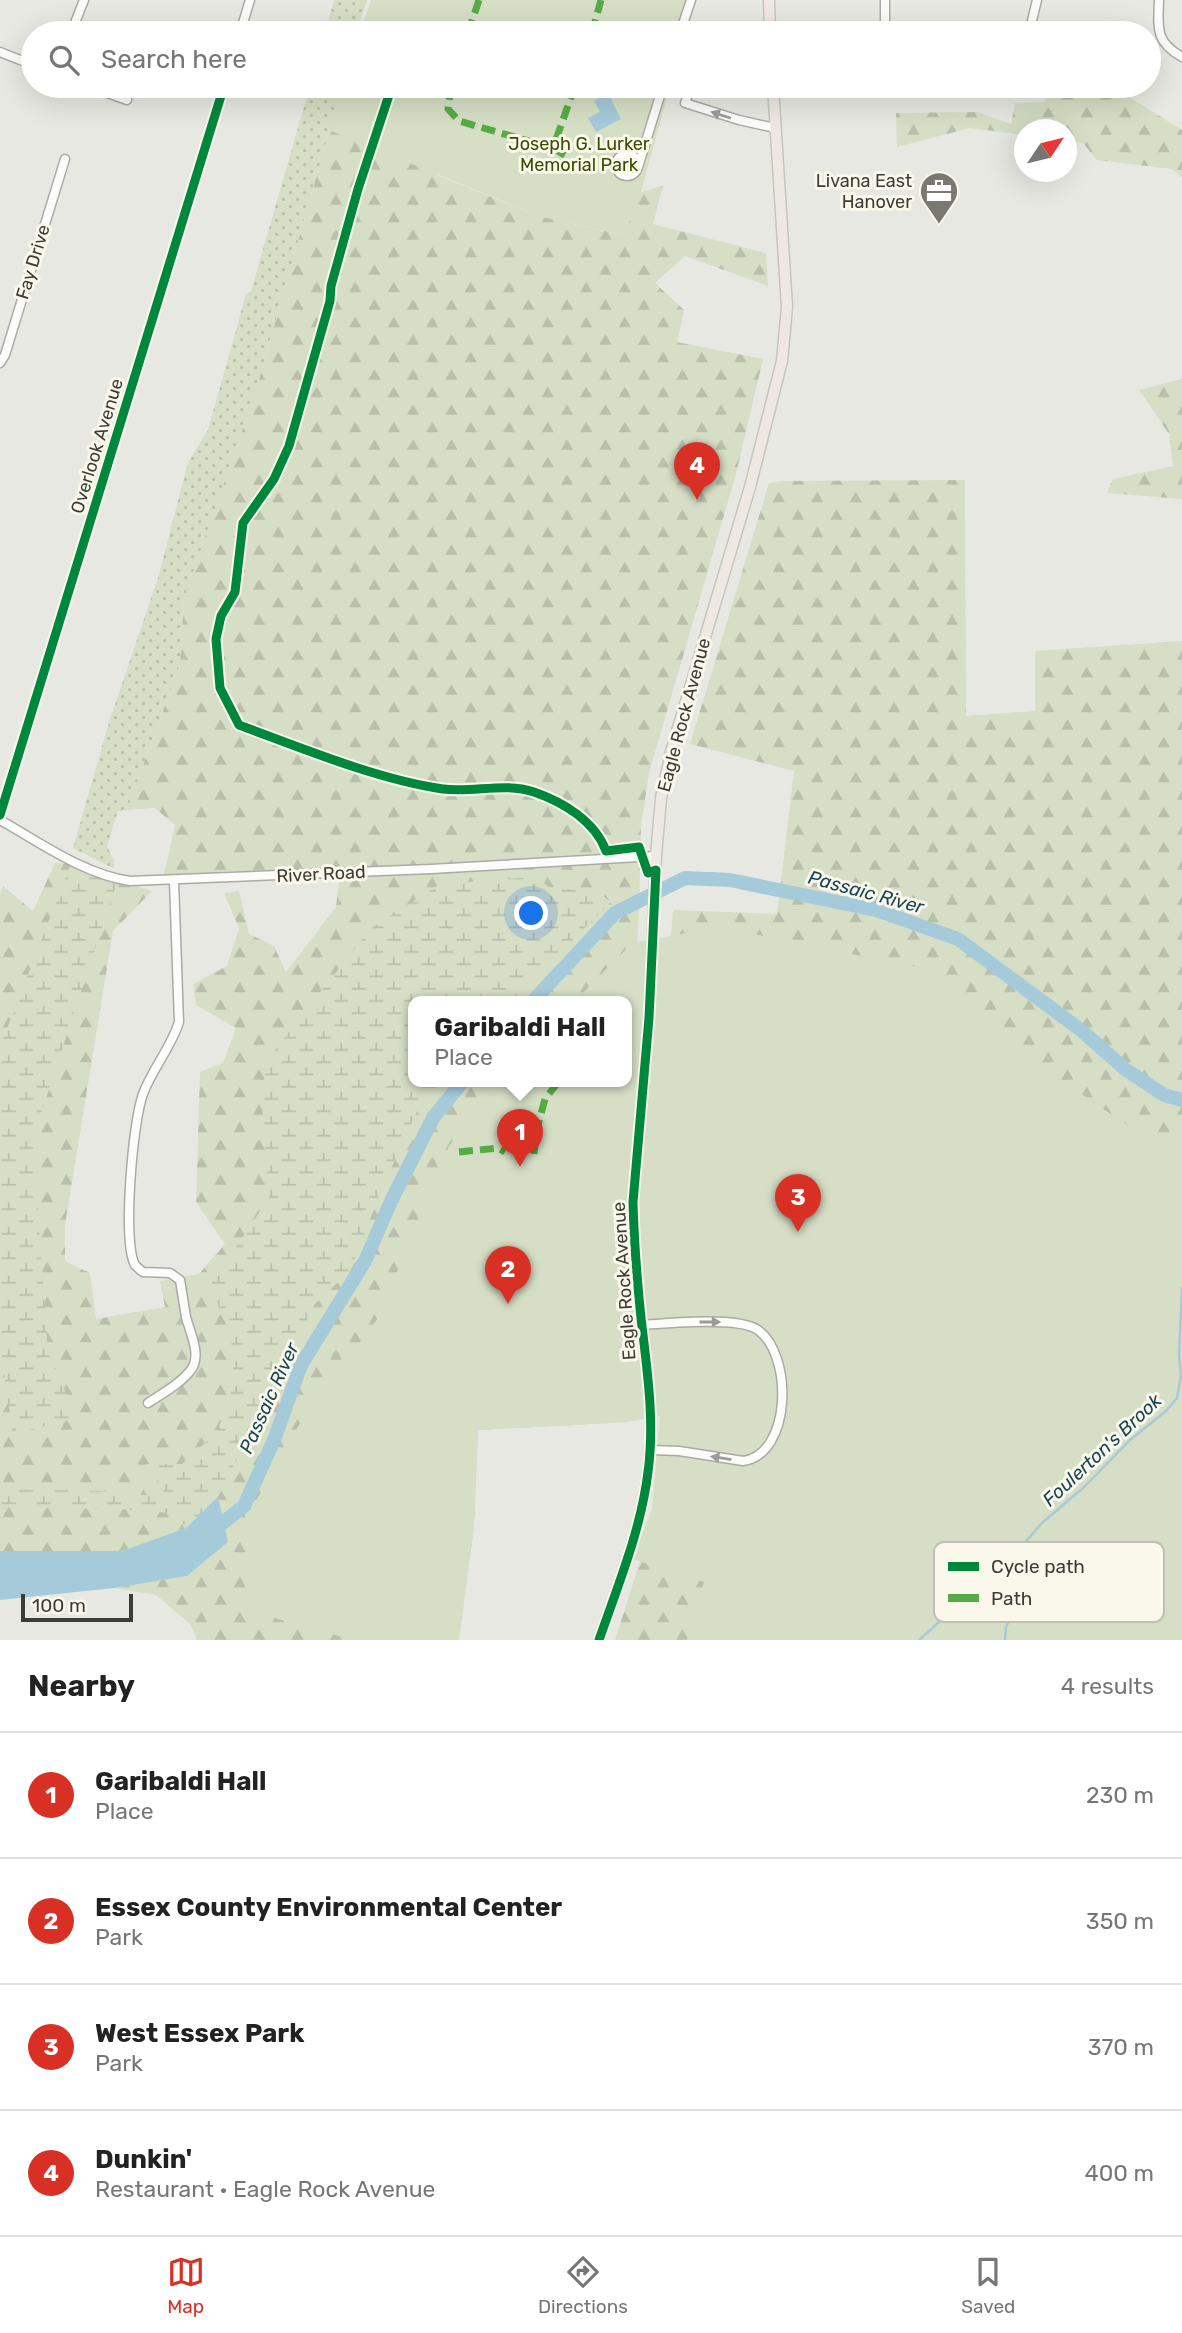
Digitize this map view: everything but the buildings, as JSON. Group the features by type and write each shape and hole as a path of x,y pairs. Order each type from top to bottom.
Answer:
{"main road":[{"path":"768,0 769,21"},
{"name":"Eagle Rock Avenue","path":"599,1640 639,1520 646,1491 650,1450 648,1387 633,1202 661,798 672,748 750,487 782,361 787,307 772,98"}],"street":[{"path":"76,21 84,0"},
{"path":"244,21 250,0"},
{"path":"684,21 691,0"},
{"path":"885,0 885,21"},
{"path":"1032,21 1037,0"},
{"path":"1158,0 1159,21"},
{"path":"1161,38 1170,51 1182,57"},
{"path":"0,52 21,60"},
{"path":"121,98 127,100"},
{"name":"Overlook Avenue","path":"0,818 220,98"},
{"path":"638,167 659,98"},
{"path":"687,98 685,103 775,128"},
{"name":"Fay Drive","path":"0,363 5,355 65,159"},
{"name":"River Road","path":"0,818 72,860 103,875 130,881 174,881 656,850"},
{"path":"148,1403 179,1382 189,1372 195,1359 195,1347 180,1280 170,1273 142,1272 135,1265 131,1252 129,1189 138,1111 146,1085 176,1032 180,1012 174,881"},
{"path":"642,1325 723,1322 750,1325 765,1336 774,1350 783,1387 777,1428 767,1446 751,1460 650,1450"}],"green space":[{"path":"334,0 367,0 360,21 328,21"},
{"path":"371,0 693,0 687,21 364,21"},
{"path":"307,98 339,98 254,397 184,598 180,664 127,810 118,811 107,846 114,860 114,869 73,848 110,719 158,578 188,462 208,430 246,294 251,291"},
{"path":"339,98 409,98 405,128 439,176 539,216 623,235 641,192 663,186 653,224 766,253 768,286 685,256 655,283 684,310 677,342 763,359 736,474 649,773 641,826 639,914 632,1014 632,996 408,996 408,1087 627,1087 623,1143 620,1402 627,1422 478,1430 474,1525 459,1640 197,1640 190,1624 156,1595 114,1588 187,1576 228,1542 217,1498 186,1528 122,1551 0,1551 0,893 3,886 33,911 55,863 70,864 152,891 113,931 65,1225 65,1261 90,1273 96,1319 165,1307 160,1281 199,1274 225,1244 196,1202 200,1072 223,1063 236,1028 196,1005 193,984 227,966 239,928 224,893 239,891 249,934 274,946 286,972 336,907 340,875 162,883 175,825 155,808 127,810 180,664 184,598 254,397"},
{"name":"Joseph G. Lurker Memorial Park","path":"339,98 667,98 641,192 624,235 539,216 329,130"},
{"path":"1046,98 1131,98 1182,130 1182,177 1172,169 1097,160 1083,143 1077,142 1077,119 1014,119 1014,134 970,128 897,147 896,113 977,112 1011,124 1015,103 1044,102"},
{"path":"1182,379 1182,499 1107,493 1113,479 1173,466 1169,434 1139,390"},
{"path":"965,480 966,716 1035,711 1035,651 1182,641 1182,1474 1170,1640 615,1640 661,1495 666,1425 649,1217 673,910 777,914 794,771 690,744 769,483"},
{"path":"72,861 118,879 33,1138 48,1352 77,1418 25,1431 13,1437 0,1343 0,1047"},
{"path":"535,877 550,888 597,891 611,902 516,996 408,996 408,1087 456,1087 455,1093 419,1107 382,1188 350,1271 315,1304 218,1497 186,1528 147,1464 182,1464 217,1432 234,1384 231,1337 208,1280 234,1250 269,1198 262,1104 267,1060 370,929 440,884"},
{"path":"719,927 936,971 1052,1074 1143,1136 1182,1138 1182,1640 687,1640 704,1582 633,1559 652,1509 660,1416 627,1422 478,1430 474,1525 459,1640 353,1640 246,1610 256,1501 294,1432 378,1318 449,1146 499,1087 632,1087 632,996 580,996 632,943"},
{"path":"0,1489 102,1491 166,1497 170,1513 119,1509 0,1507"}],"water":[{"path":"610,98 621,119 596,132 588,118 600,112 594,101"},
{"path":"218,1497 228,1542 187,1576 114,1588 0,1600 0,1551 122,1551 186,1528"}],"waterway":[{"name":"Passaic River","path":"538,996 615,913 685,878 730,880 876,910 958,939 1082,1031 1125,1069 1164,1095 1182,1100"},
{"name":"Passaic River","path":"210,1533 244,1506 274,1440 301,1365 365,1261 392,1199 433,1118 458,1087"},
{"name":"Foulerton's Brook","path":"1025,1542 1042,1523 1084,1487 1130,1440 1166,1411 1177,1398 1181,1376 1179,1355 1182,1288"},
{"name":"Foulerton's Brook","path":"919,1640 939,1622"},
{"path":"1005,1640 1008,1622"}],"marked path":[{"path":"472,21 479,0"},
{"path":"595,21 601,0"},
{"path":"449,98 448,109 459,121 553,148 571,98"},
{"path":"553,148 566,156"},
{"path":"534,1154 536,1133 545,1099 554,1087"},
{"path":"459,1152 498,1148 505,1152"}],"cycle path":[{"path":"0,815 220,98"},
{"path":"388,98 358,189 289,446 274,479 243,523 235,592 221,616 216,639 220,688 239,725 340,762 418,785 454,790 512,788 534,792 577,814 594,831 606,851 639,847 648,873 656,870 649,1018 633,1202 649,1395 650,1453 640,1515 599,1640"}],"place":[{"name":"Livana East Hanover","path":"939,225"},
{"name":"Dunkin'","path":"697,500"},
{"name":"Garibaldi Hall","path":"520,1167"},
{"name":"West Essex Park","path":"798,1232"},
{"name":"Essex County Environmental Center","path":"508,1304"}]}
